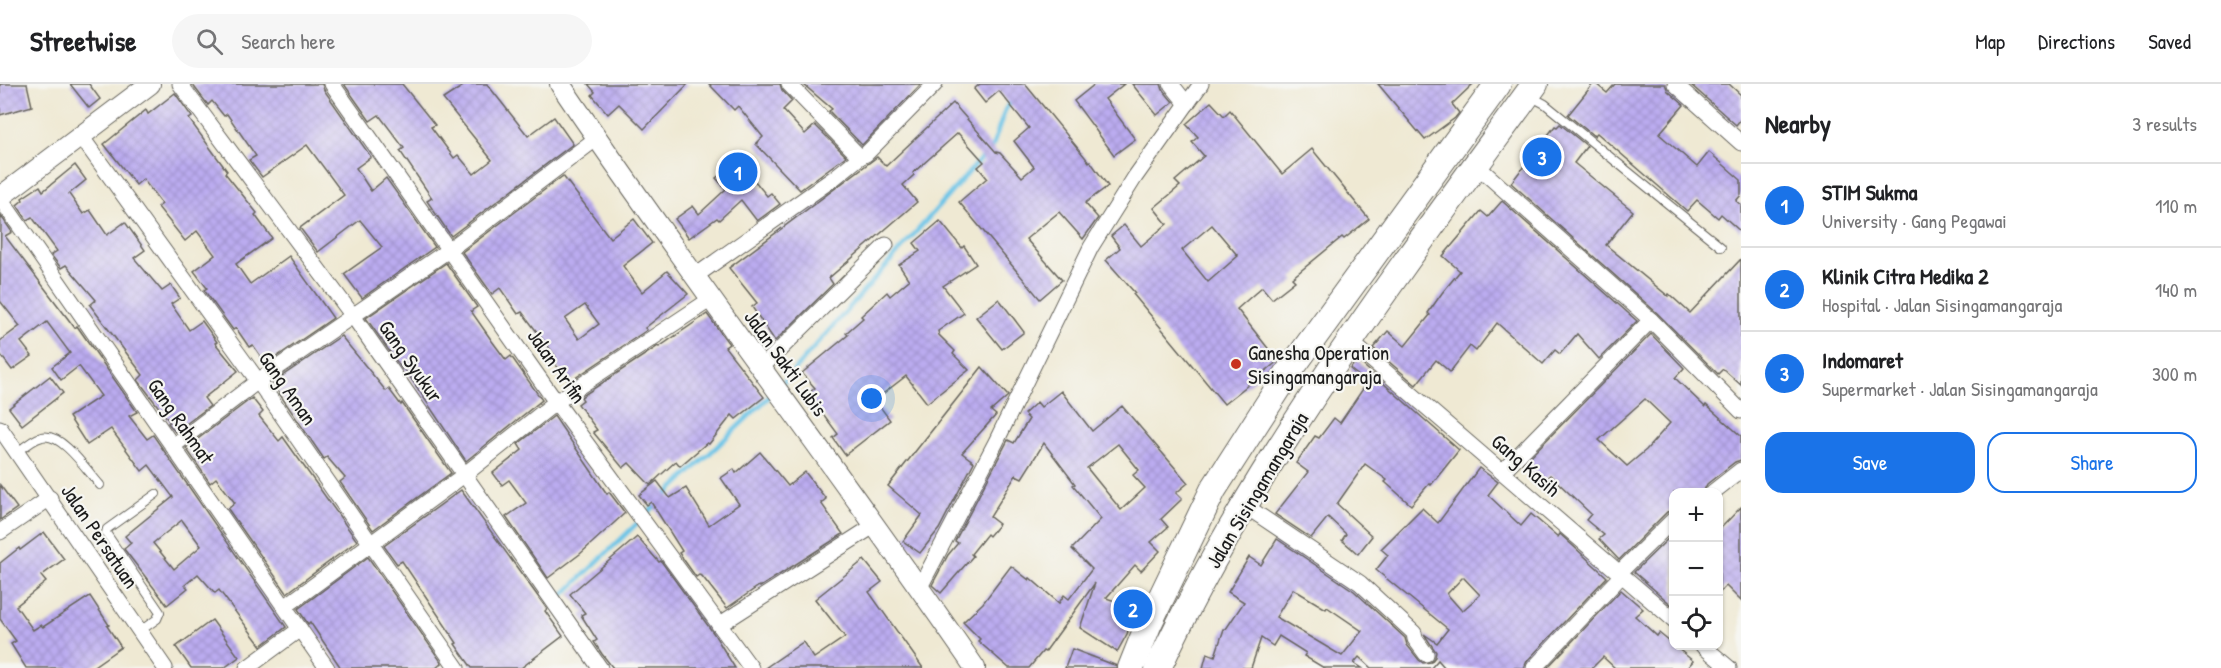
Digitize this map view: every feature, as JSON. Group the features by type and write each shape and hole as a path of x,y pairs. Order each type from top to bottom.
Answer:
{"main road":[{"name":"Jalan Sisingamangaraja","path":"1131,668 1149,623 1212,490 1290,370 1498,84"},
{"name":"Jalan Sisingamangaraja","path":"1158,668 1176,629 1244,505 1295,424 1531,89"}],"street":[{"path":"0,198 150,84"},
{"name":"Gang Syukur","path":"180,84 353,316 600,668"},
{"name":"Jalan Arifin","path":"332,84 556,402 752,668"},
{"name":"Jalan Sakti Lubis","path":"560,84 694,277 920,587 975,668"},
{"path":"789,84 860,157"},
{"path":"694,277 874,147 935,84"},
{"path":"1171,84 1187,104"},
{"path":"920,587 996,442 1091,247 1135,177 1201,84"},
{"path":"1675,84 1741,143"},
{"name":"Gang Aman","path":"81,135 258,381 457,668"},
{"path":"173,446 258,381 450,249 597,138"},
{"path":"1476,165 1651,320 1741,411"},
{"name":"Gang Rahmat","path":"0,198 327,668"},
{"path":"763,371 886,245"},
{"path":"286,606 464,475 556,402 711,299"},
{"path":"1502,472 1651,320"},
{"name":"Gang Kasih","path":"1351,342 1669,616"},
{"name":"Jalan Persatuan","path":"0,428 165,668"},
{"path":"1718,488 1741,470"},
{"path":"0,532 50,498"},
{"path":"1244,505 1360,583 1414,633 1415,639 1426,654"},
{"path":"1534,668 1669,524"},
{"path":"719,624 875,525"},
{"path":"247,668 300,629"},
{"path":"1709,650 1729,668"}],"lane":[{"path":"1531,89 1545,104 1721,248"},
{"path":"17,453 37,439 44,436 52,438 69,449 100,485"},
{"path":"140,631 157,619 160,612 106,533 107,529 156,494"}],"building":[{"path":"0,84 27,84 32,106 0,115"},
{"path":"70,84 89,84 100,99 89,108"},
{"path":"192,84 322,84 371,157 356,168 371,191 386,178 435,247 362,298 344,274 382,247 360,220 318,252 300,228 344,195 307,145 262,177 249,160 256,156 227,114 224,116 212,101 208,105"},
{"path":"344,84 402,84 435,125 431,127 454,158 458,155 474,174 492,160 443,99 466,84 487,84 528,136 554,117 573,144 451,236 427,201 432,198 400,151 404,148 379,115 370,121"},
{"path":"588,84 688,84 644,129 619,104 608,114 592,95 595,92"},
{"path":"709,84 780,84 782,90 792,101 783,110 805,134 815,125 846,156 800,190 756,144 763,137 738,106 734,110"},
{"path":"803,84 921,84 862,145 829,111 832,109"},
{"path":"980,84 1025,84 1090,161 1108,186 1085,203 1098,218 1083,239 1059,212 1026,239 1062,280 1040,299 959,202 987,178 978,167 984,162 958,133 913,173 914,175 903,185 917,202 829,278 833,284 775,341 752,307 757,303 729,268 877,157 886,166 953,103 996,152 1000,153 1022,177 1034,167 1014,141 1029,128 999,91 985,103 974,89"},
{"path":"1095,84 1124,84 1105,99 1135,139 1114,155 1074,101"},
{"path":"1132,84 1161,84 1173,102 1157,115"},
{"path":"1378,84 1473,84 1452,104 1459,113 1455,118 1425,140"},
{"path":"1593,84 1607,93 1615,84 1665,84 1668,91 1684,105 1659,134 1697,167 1709,152 1741,180 1741,195 1736,201 1741,205 1741,232 1721,214 1718,218 1697,200 1687,211 1597,133 1594,136 1568,115"},
{"path":"1690,84 1729,84 1741,95 1741,119 1736,125"},
{"path":"175,93 192,117 189,119 227,171 225,173 257,213 255,215 272,238 236,264 250,284 289,256 333,318 266,364 253,345 249,347 236,328 233,330 204,290 207,288 194,271 215,255 197,231 185,241 158,207 162,204 143,179 136,185 104,144 146,110 148,114"},
{"path":"1211,102 1224,116 1230,110 1282,174 1312,149 1369,219 1344,239 1342,237 1292,278 1295,281 1272,299 1262,287 1237,309 1278,361 1224,404 1106,260 1120,248 1111,236 1124,225 1141,246 1167,224 1154,208 1180,186 1175,181 1204,156 1192,142 1198,137 1186,124","holes":["1212,225 1238,256 1208,282 1182,250"]},
{"path":"1560,124 1587,146 1574,163 1633,211 1606,245 1690,313 1741,259 1741,385 1723,369 1718,374 1657,313 1511,183 1555,126"},
{"path":"742,156 754,171 750,175 767,196 771,193 780,204 757,221 741,200 719,220 717,218 689,238 675,219 693,206 699,214 726,189 716,178"},
{"path":"75,165 86,180 69,194 83,214 90,210 107,235 125,222 145,250 134,258 162,291 171,285 180,298 171,304 189,330 202,321 217,342 215,343 238,371 204,398 210,406 175,432 138,380 143,375 90,305 96,300 66,265 61,268 51,255 57,251 32,217 27,220 17,205 23,200 22,198 40,186 43,191"},
{"path":"563,176 610,238 634,219 652,243 623,266 642,292 667,271 688,294 645,328 647,330 569,382 552,360 556,357 522,312 518,314 500,288 492,294 462,252","holes":["585,305 599,324 579,339 565,319"]},
{"path":"1502,201 1637,321 1599,359 1577,334 1560,354 1555,350 1543,364 1497,323 1476,351 1470,346 1450,372 1436,360 1416,385 1373,348 1388,331 1405,346 1430,315 1428,313 1460,271 1443,256 1481,211 1488,217"},
{"path":"1,216 12,232 5,236 75,328 77,326 137,412 129,416 147,439 153,435 286,627 261,646 219,590 215,593 198,574 185,585 188,588 167,605 124,549 131,543 125,536 173,497 149,465 142,471 111,429 87,445 69,417 101,396 79,366 61,380 52,367 70,353 47,322 21,342 32,356 12,370 0,354 0,341 20,326 0,301","holes":["182,520 201,546 174,569 153,543"]},
{"path":"940,221 962,248 964,246 976,264 943,286 964,313 938,331 939,335 955,351 953,354 969,370 927,403 906,376 875,400 890,420 845,455 833,438 838,434 821,411 816,415 803,398 815,388 802,373 848,335 846,333 863,318 861,316 887,292 890,296 909,280 899,265 920,251 914,243"},
{"path":"446,263 477,307 471,311 492,341 506,360 511,356 542,400 466,461 404,368 402,369 366,318"},
{"path":"999,299 1024,332 1002,349 976,317"},
{"path":"707,314 729,344 725,347 764,397 736,419 732,415 709,444 707,443 680,466 676,461 650,485 629,463 623,468 593,432 597,430 578,404 583,400 581,397"},
{"path":"1651,334 1684,368 1675,378 1705,407 1706,405 1741,436 1741,460 1735,462 1705,488 1669,488 1669,511 1619,560 1599,539 1604,535 1586,520 1591,514 1550,475 1542,482 1523,464","holes":["1645,399 1670,423 1646,450 1627,466 1599,440"]},
{"path":"341,336 386,391 389,389 401,405 402,403 451,473 373,530 340,482 345,478 327,457 324,459 272,383"},
{"path":"1357,360 1459,450 1431,485 1429,484 1411,505 1385,482 1387,480 1365,464 1337,504 1372,536 1358,554 1342,540 1346,534 1328,517 1311,538 1275,514 1308,472 1296,463 1315,436 1319,438 1334,418 1340,423 1367,383 1350,369"},
{"path":"982,367 1008,396 991,411 996,415 962,453 974,462 939,529 920,553 903,541 922,515 888,486"},
{"path":"50,376 63,393 22,425 9,408"},
{"path":"1061,391 1092,431 1122,406 1188,483 1176,493 1182,499 1161,519 1168,527 1151,542 1160,551 1141,571 1135,565 1106,598 1136,608 1127,634 1117,652 1080,628 1095,583 1045,652 1043,651 1029,668 1009,668 978,641 980,639 963,622 983,603 1011,566 1029,580 1030,578 1059,603 1064,595 1069,599 1092,569 1072,549 1101,519 1073,485 1075,484 1044,443 1022,478 1016,475 990,517 999,524 989,536 987,534 971,554 973,556 941,593 932,585 948,555 958,543 955,541 1008,440 1014,443 1029,419 1024,414 1037,402 1041,407","holes":["1118,444 1139,470 1133,475 1145,488 1121,510 1087,468"]},
{"path":"252,398 263,412 259,416 279,441 283,437 357,541 287,593 228,509 235,503 216,478 210,483 186,448"},
{"path":"554,416 607,494 609,492 625,513 580,554 548,578 506,517 526,503 509,480 502,485 493,473 522,450 518,444"},
{"path":"760,452 788,486 805,472 826,499 821,503 843,534 727,608 702,576 696,577 679,553 682,551 651,502 647,505 639,495 657,481 670,498 686,488 709,525 739,504 721,478 734,469 736,473"},
{"path":"1479,468 1498,482 1488,495 1521,526 1531,514 1558,537 1560,534 1607,577 1527,661 1524,668 1445,668 1438,660 1431,668 1371,668 1359,657 1354,663 1362,668 1324,668 1304,656 1306,653 1279,636 1273,646 1261,638 1251,668 1203,668 1207,653 1215,656 1224,629 1244,602 1228,592 1249,557 1261,565 1277,539 1354,591 1405,638 1407,645 1419,660 1423,663 1431,662 1436,652 1424,634 1437,643 1448,629 1376,570 1388,555 1381,549 1422,508 1438,523","holes":["1463,577 1480,595 1462,611 1447,594","1293,589 1326,609 1327,607 1362,631 1342,656 1276,617"]},
{"path":"0,485 17,508 0,520"},
{"path":"461,490 547,609 545,611 563,636 521,668 472,668 402,561 397,564 384,546"},
{"path":"1741,507 1741,601 1726,586 1723,589 1723,526"},
{"path":"44,532 64,559 41,576 46,582 16,606 33,630 41,625 43,627 90,596 121,647 91,668 26,668 11,644 16,641 0,619 0,563"},
{"path":"637,537 659,562 661,561 714,634 735,668 613,668 602,654 594,642 597,640 581,615 585,613 570,594"},
{"path":"1669,538 1669,603 1634,572"},
{"path":"368,557 442,663 436,668 341,668 310,622 308,624 298,609"},
{"path":"864,560 882,582 869,592 923,668 765,668 803,642 814,658 845,637 815,599"},
{"path":"1621,590 1643,609 1635,616 1657,636 1659,633 1669,641 1669,650 1680,650 1693,661 1687,668 1615,668 1603,657 1592,668 1547,668"},
{"path":"212,620 239,657 224,668 191,668 176,647"},
{"path":"1072,649 1117,666 1116,668 1065,668"}],"waterway":[{"path":"780,386 993,145 1005,110 1013,98"},
{"path":"663,498 772,394"},
{"path":"558,600 657,504"}],"place":[{"name":"Indomaret","path":"1542,157"},
{"name":"STIM Sukma","path":"738,172"},
{"name":"Ganesha Operation Sisingamangaraja","path":"1236,364"},
{"name":"Klinik Citra Medika 2","path":"1133,609"}]}
